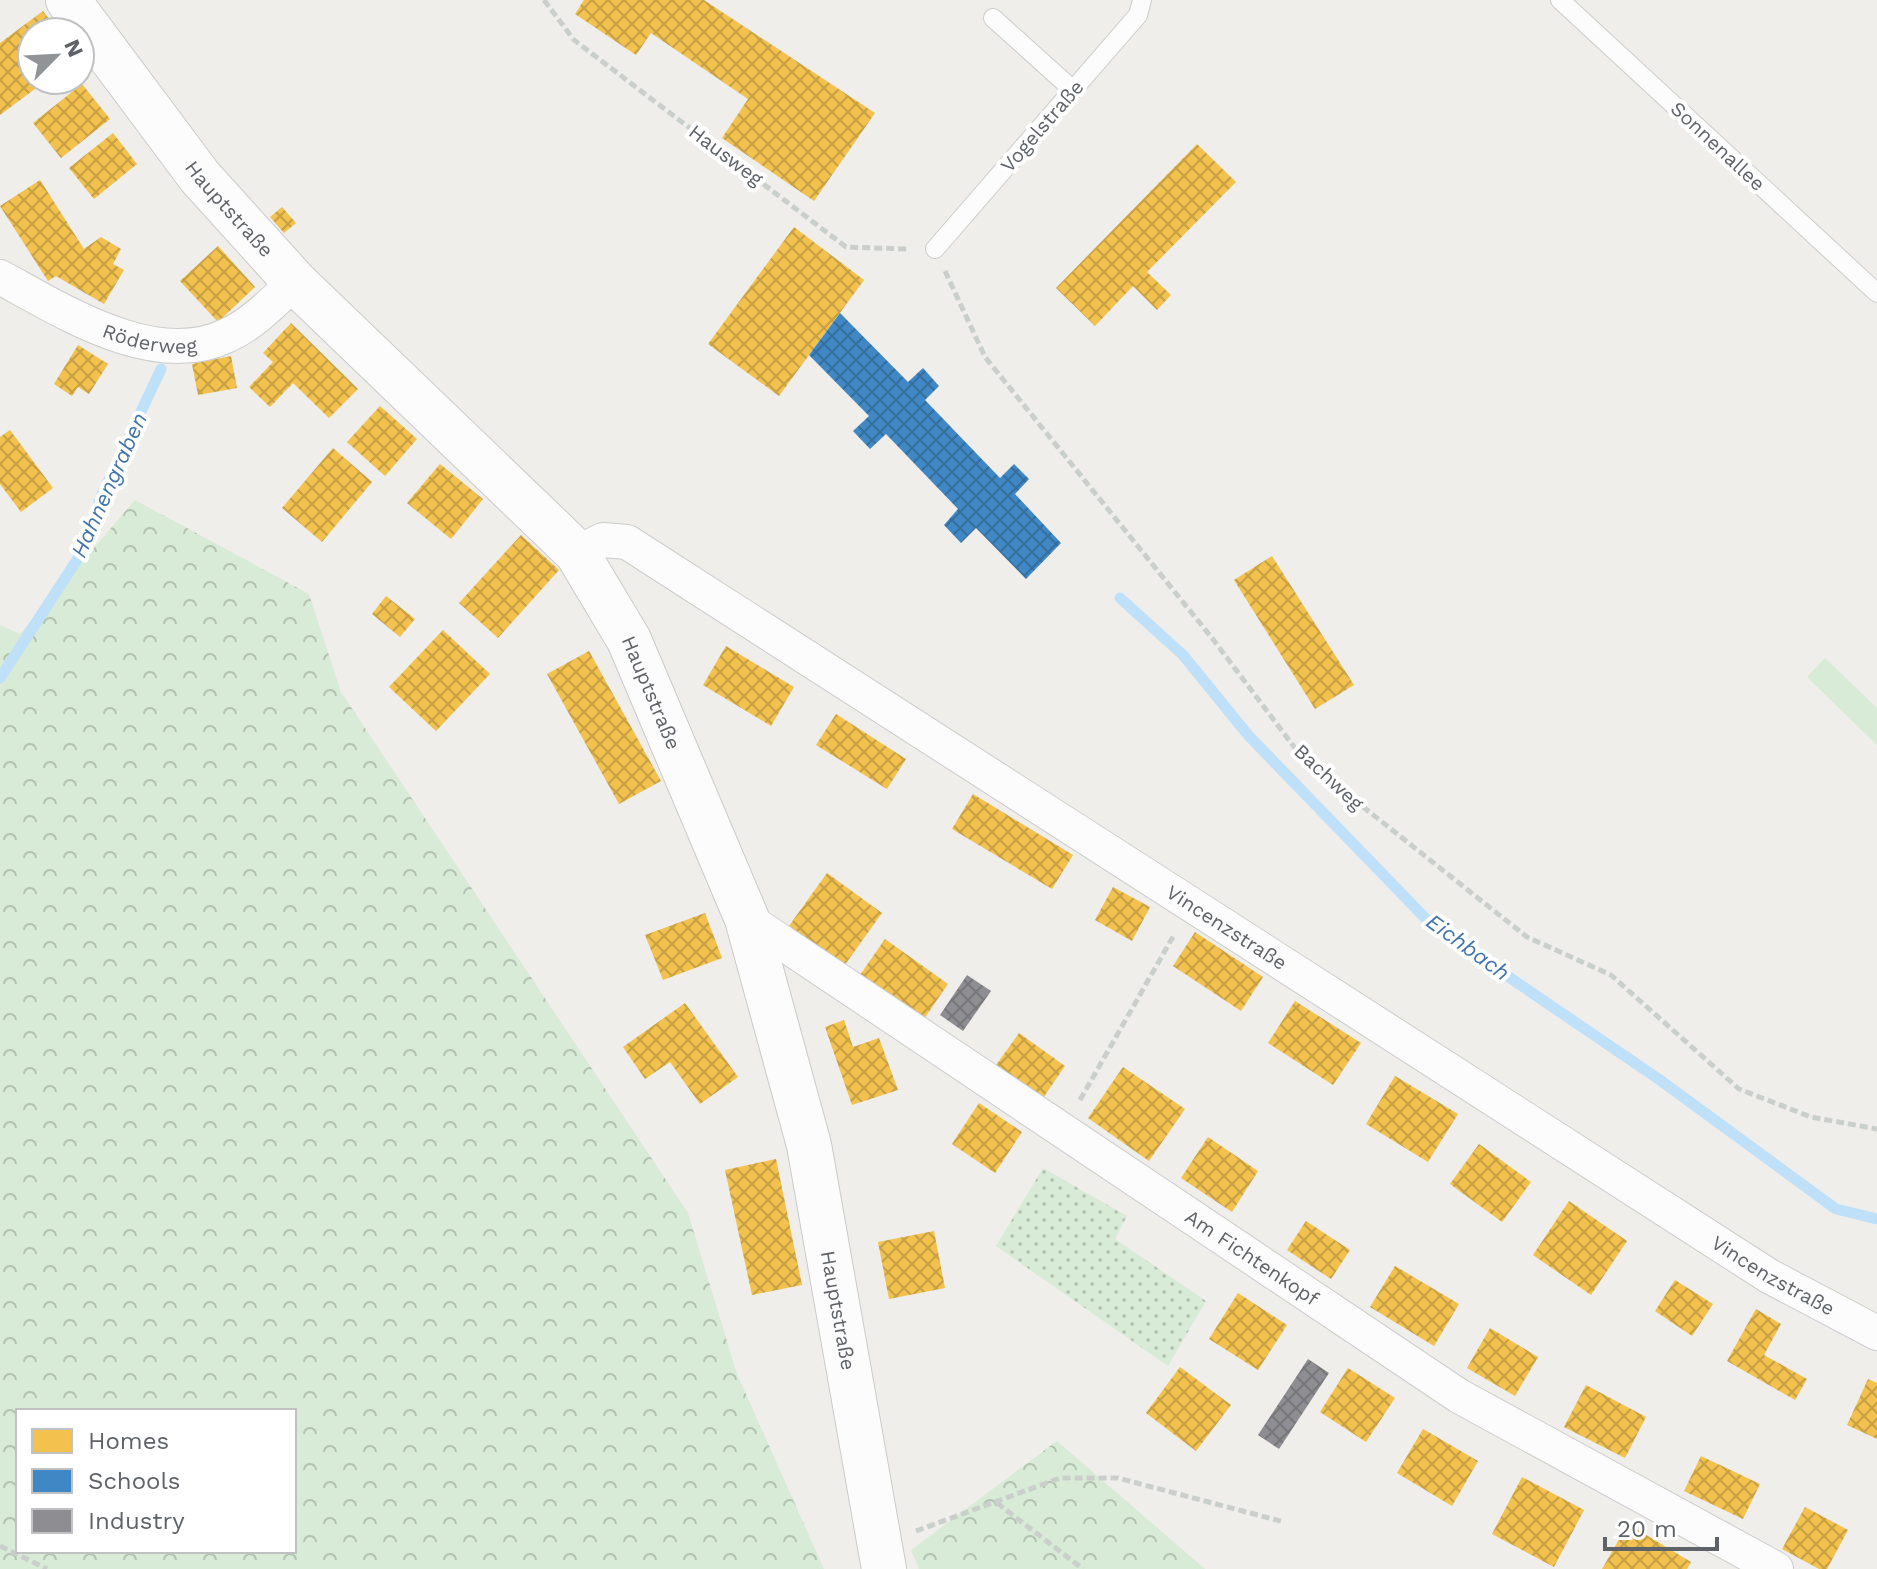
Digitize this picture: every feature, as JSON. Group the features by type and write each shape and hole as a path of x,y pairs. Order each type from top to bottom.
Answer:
{"street":[{"name":"Hauptstraße","path":"68,0 200,177 295,282 577,553 629,640 747,919 809,1145 880,1557"},
{"name":"Röderweg","path":"0,277 93,327 151,345 201,343 227,336 251,322 295,282"},
{"name":"Vincenzstraße","path":"577,553 603,540 627,542 1193,903 1756,1268 1877,1333"},
{"name":"Am Fichtenkopf","path":"747,919 1459,1396 1776,1569"}],"lane":[{"name":"Vogelstraße","path":"935,249 1138,15 1142,0"},
{"name":"Sonnenallee","path":"1560,0 1877,293"},
{"path":"993,18 1073,90"}],"path":[{"name":"Hausweg","path":"544,0 574,40 846,247 935,249"},
{"name":"Bachweg","path":"935,249 985,357 1212,638 1304,760 1527,937 1611,975 1739,1089 1811,1117 1877,1129"},
{"path":"1063,1130 1193,903"},
{"path":"880,1557 996,1502 1060,1478 1118,1478 1284,1522"},
{"path":"996,1502 1083,1569"},
{"path":"0,1546 47,1569"}],"green space":[{"path":"135,500 309,594 341,692 688,1213 737,1374 824,1569 0,1569 0,625 20,634"},
{"path":"1825,658 1877,708 1877,745 1807,677"},
{"path":"1043,1168 1127,1216 1115,1239 1206,1301 1168,1366 996,1246"},
{"path":"1057,1441 1205,1569 919,1569 911,1550"}],"building: Homes":[{"path":"584,0 704,0 875,113 814,201 722,138 748,99 651,33 636,55 575,14"},
{"path":"16,31 16,96 26,96 0,115 0,43"},
{"path":"67,96 92,96 110,119 61,158 33,123"},
{"path":"113,133 137,164 94,199 69,168"},
{"path":"1197,144 1236,182 1147,272 1171,295 1157,310 1133,286 1095,326 1056,288"},
{"path":"40,180 84,249 101,237 121,249 113,264 124,270 104,304 56,276 48,281 0,206"},
{"path":"282,207 296,223 284,233 270,217"},
{"path":"794,227 864,280 779,396 708,344"},
{"path":"218,246 255,287 218,322 180,281"},
{"path":"291,323 358,389 329,418 293,383 270,407 249,387 273,362 263,353"},
{"path":"78,345 108,364 89,394 78,387 72,396 54,384"},
{"path":"231,356 237,388 198,395 192,364"},
{"path":"380,406 417,439 385,476 347,442"},
{"path":"10,430 53,488 21,512 0,484 0,437"},
{"path":"333,448 372,482 322,542 282,508"},
{"path":"440,464 483,499 451,539 407,503"},
{"path":"521,535 559,570 498,638 459,603"},
{"path":"1272,556 1354,685 1315,709 1234,580"},
{"path":"386,596 415,619 400,637 372,614"},
{"path":"443,630 490,674 436,731 389,687"},
{"path":"726,646 794,687 771,726 703,685"},
{"path":"589,651 661,781 619,804 547,674"},
{"path":"836,714 906,759 887,789 816,745"},
{"path":"973,794 1073,855 1052,889 952,829"},
{"path":"827,873 882,913 844,966 789,926"},
{"path":"1113,887 1150,907 1132,941 1095,920"},
{"path":"705,913 722,958 663,980 645,935"},
{"path":"1195,932 1263,977 1241,1011 1173,966"},
{"path":"885,939 948,984 924,1019 860,975"},
{"path":"1295,1001 1361,1043 1333,1085 1268,1043"},
{"path":"685,1003 738,1077 700,1104 670,1062 645,1079 623,1047"},
{"path":"844,1020 853,1047 879,1038 898,1090 852,1105 825,1027"},
{"path":"1019,1033 1065,1066 1041,1101 994,1068"},
{"path":"1123,1067 1185,1109 1149,1161 1088,1118"},
{"path":"1395,1076 1458,1114 1428,1162 1366,1124"},
{"path":"979,1103 1022,1132 995,1173 952,1144"},
{"path":"1208,1137 1258,1171 1232,1212 1181,1178"},
{"path":"1479,1144 1531,1182 1502,1222 1450,1184"},
{"path":"776,1159 802,1285 752,1295 725,1170"},
{"path":"1569,1201 1627,1241 1591,1295 1533,1255"},
{"path":"1306,1221 1350,1250 1331,1279 1287,1250"},
{"path":"934,1231 945,1288 889,1299 878,1242"},
{"path":"1395,1266 1459,1304 1434,1346 1370,1307"},
{"path":"1675,1280 1713,1304 1692,1336 1655,1311"},
{"path":"1238,1293 1287,1325 1258,1370 1209,1339"},
{"path":"1756,1309 1781,1324 1764,1355 1807,1379 1795,1400 1727,1361"},
{"path":"1490,1328 1538,1357 1515,1396 1467,1368"},
{"path":"1180,1367 1231,1405 1196,1451 1146,1413"},
{"path":"1348,1368 1395,1398 1366,1442 1320,1412"},
{"path":"1868,1379 1877,1383 1877,1439 1847,1425"},
{"path":"1586,1385 1646,1417 1625,1458 1564,1427"},
{"path":"1423,1429 1478,1461 1452,1506 1397,1473"},
{"path":"1701,1456 1760,1484 1743,1519 1684,1491"},
{"path":"1522,1477 1584,1510 1554,1567 1492,1534"},
{"path":"1805,1507 1848,1530 1827,1569 1819,1569 1782,1549"},
{"path":"1628,1524 1691,1562 1687,1569 1602,1569"}],"building: Schools":[{"path":"840,313 908,382 923,368 939,386 925,400 1000,478 1014,464 1029,479 1015,494 1061,543 1026,579 976,528 961,543 944,525 958,509 886,434 870,449 853,431 869,416 809,355"}],"building: Industry":[{"path":"967,975 991,991 963,1031 940,1015"},
{"path":"1308,1359 1329,1373 1279,1449 1258,1435"}],"waterway":[{"name":"Hahnengraben","path":"0,678 88,543 100,499 161,369"},
{"name":"Eichbach","path":"1120,598 1183,655 1248,735 1431,924 1660,1080 1836,1209 1877,1219"}]}
